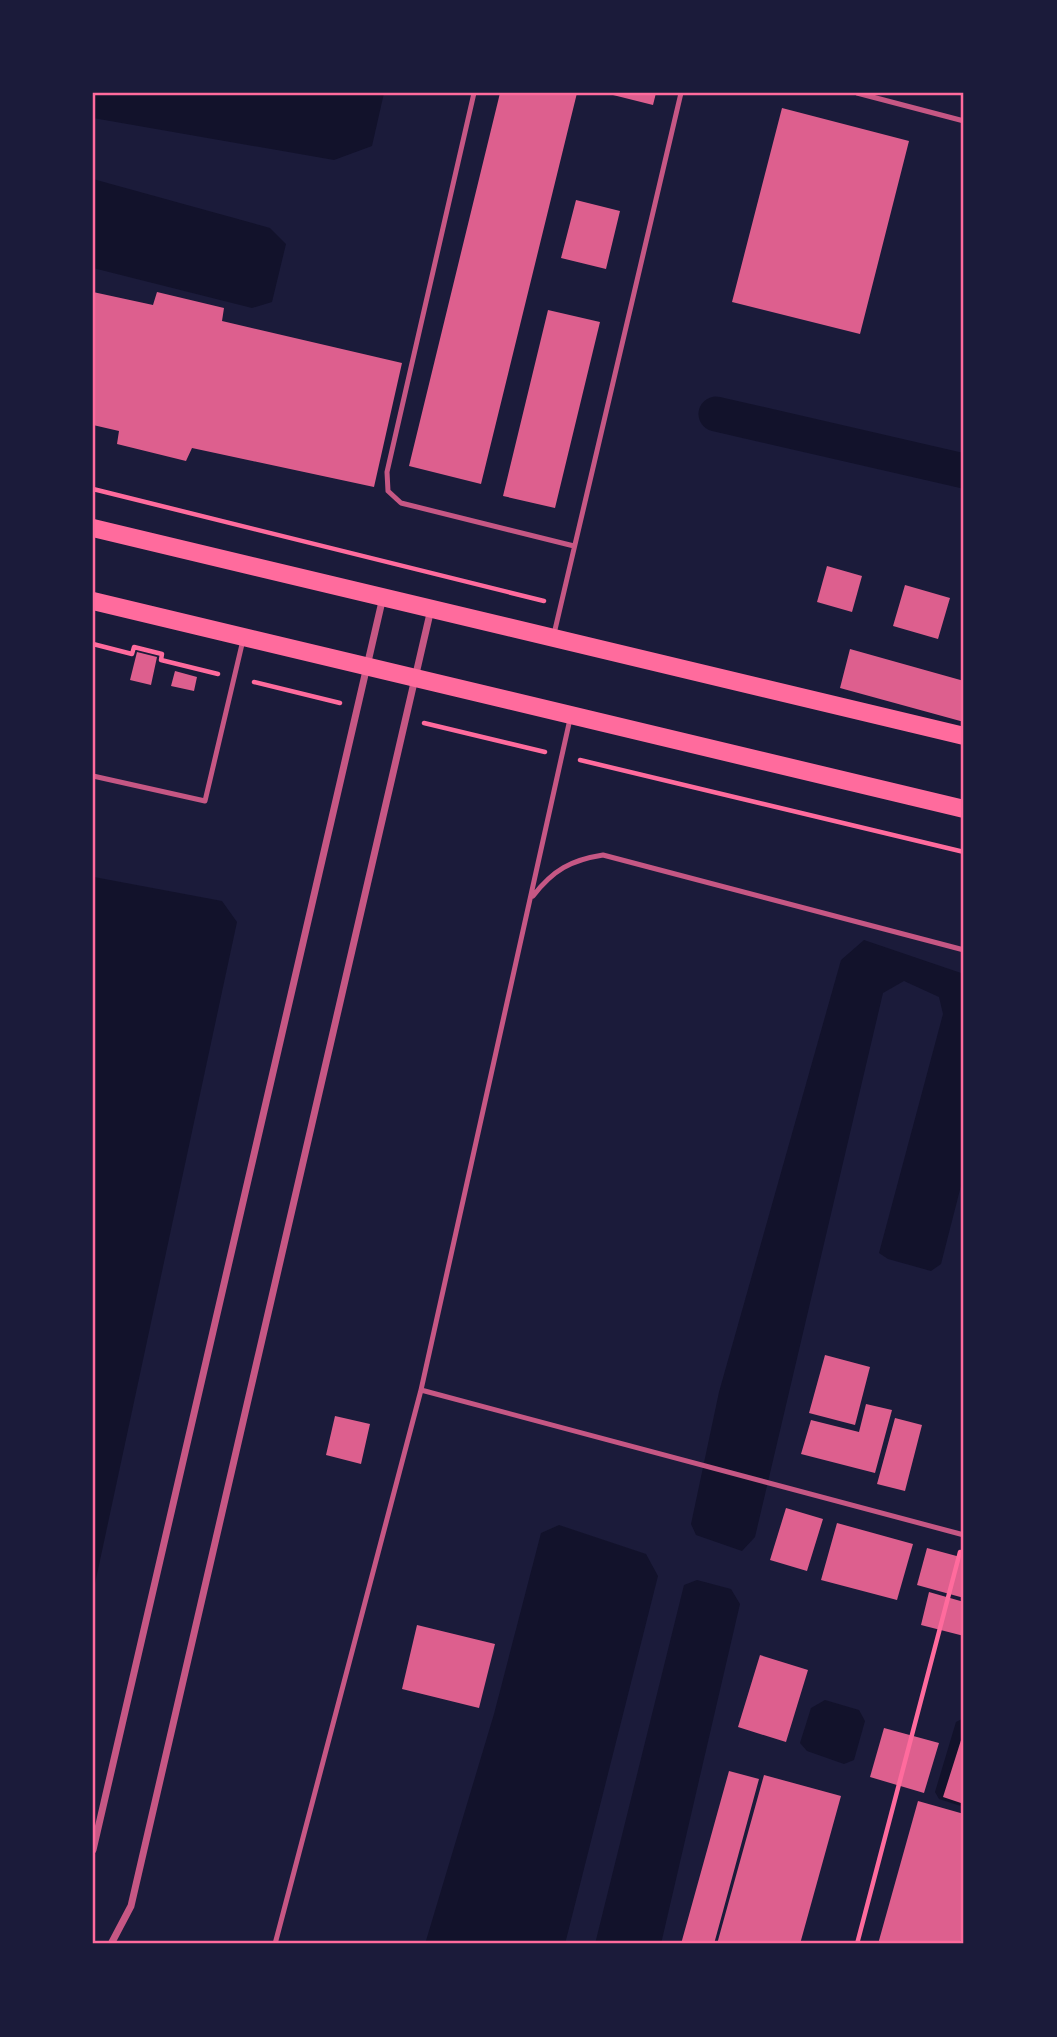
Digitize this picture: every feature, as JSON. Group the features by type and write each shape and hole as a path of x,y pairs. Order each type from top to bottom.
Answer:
{"main road":[{"path":"93,528 964,736"},
{"path":"93,601 964,809"}],"street":[{"path":"93,1850 383,597"},
{"path":"111,1944 131,1906 431,609"}],"lane":[{"path":"474,93 387,472 388,491 401,503 575,546"},
{"path":"553,638 681,93"},
{"path":"857,93 964,121"},
{"path":"93,776 205,801 244,637"},
{"path":"275,1944 421,1390 571,716"},
{"path":"531,898 550,875 576,859 603,855 964,950"},
{"path":"421,1390 964,1535"}],"path":[{"path":"93,489 561,605"},
{"path":"93,644 132,654 134,647 162,654 161,660 357,707"},
{"path":"406,719 964,852"},
{"path":"857,1944 961,1548"}],"shaded area":[{"path":"93,93 384,93 372,146 334,160 93,118"},
{"path":"93,179 270,228 286,244 272,302 252,308 93,268"},
{"path":"94,877 222,901 237,922 93,1593"},
{"path":"864,940 964,974 964,1174 941,1264 931,1271 888,1259 879,1253 943,1014 939,997 904,981 883,993 755,1537 742,1551 696,1535 691,1524 719,1392 841,960"},
{"path":"559,1525 646,1554 658,1576 565,1944 425,1944 494,1714 541,1533"},
{"path":"697,1580 731,1589 740,1604 661,1944 595,1944 684,1585"},
{"path":"825,1700 859,1710 865,1721 854,1760 844,1764 807,1751 800,1743 811,1708"},
{"path":"964,1718 964,1807 939,1799 935,1792 956,1722"}],"building":[{"path":"500,93 577,93 481,484 409,466"},
{"path":"605,93 656,93 653,105"},
{"path":"782,108 909,141 860,334 732,302"},
{"path":"576,200 620,211 606,269 561,258"},
{"path":"93,292 153,305 157,292 224,308 222,321 402,363 374,487 192,448 186,461 117,444 119,431 93,425"},
{"path":"548,310 600,322 555,508 503,496"},
{"path":"827,566 862,576 852,612 817,602"},
{"path":"905,585 950,598 938,639 893,626"},
{"path":"850,649 964,681 964,722 840,688"},
{"path":"137,652 157,657 151,685 130,680"},
{"path":"175,671 197,677 194,691 171,686"},
{"path":"825,1355 870,1367 855,1425 809,1413"},
{"path":"866,1404 892,1410 875,1473 801,1454 811,1420 859,1432"},
{"path":"335,1416 370,1424 361,1464 326,1455"},
{"path":"895,1418 922,1425 905,1491 877,1484"},
{"path":"786,1508 823,1519 807,1571 770,1560"},
{"path":"837,1523 913,1544 897,1600 821,1580"},
{"path":"927,1548 964,1558 964,1598 917,1585"},
{"path":"929,1592 964,1602 964,1636 921,1625"},
{"path":"417,1625 495,1644 479,1708 402,1689"},
{"path":"760,1655 808,1670 786,1742 738,1727"},
{"path":"884,1728 939,1743 924,1793 870,1777"},
{"path":"962,1737 964,1738 964,1804 943,1797"},
{"path":"729,1771 759,1779 714,1944 681,1944"},
{"path":"764,1775 841,1796 800,1944 717,1944"},
{"path":"918,1801 964,1814 964,1927 960,1944 878,1944"}],"waterway":[{"path":"716,414 964,471"}]}
